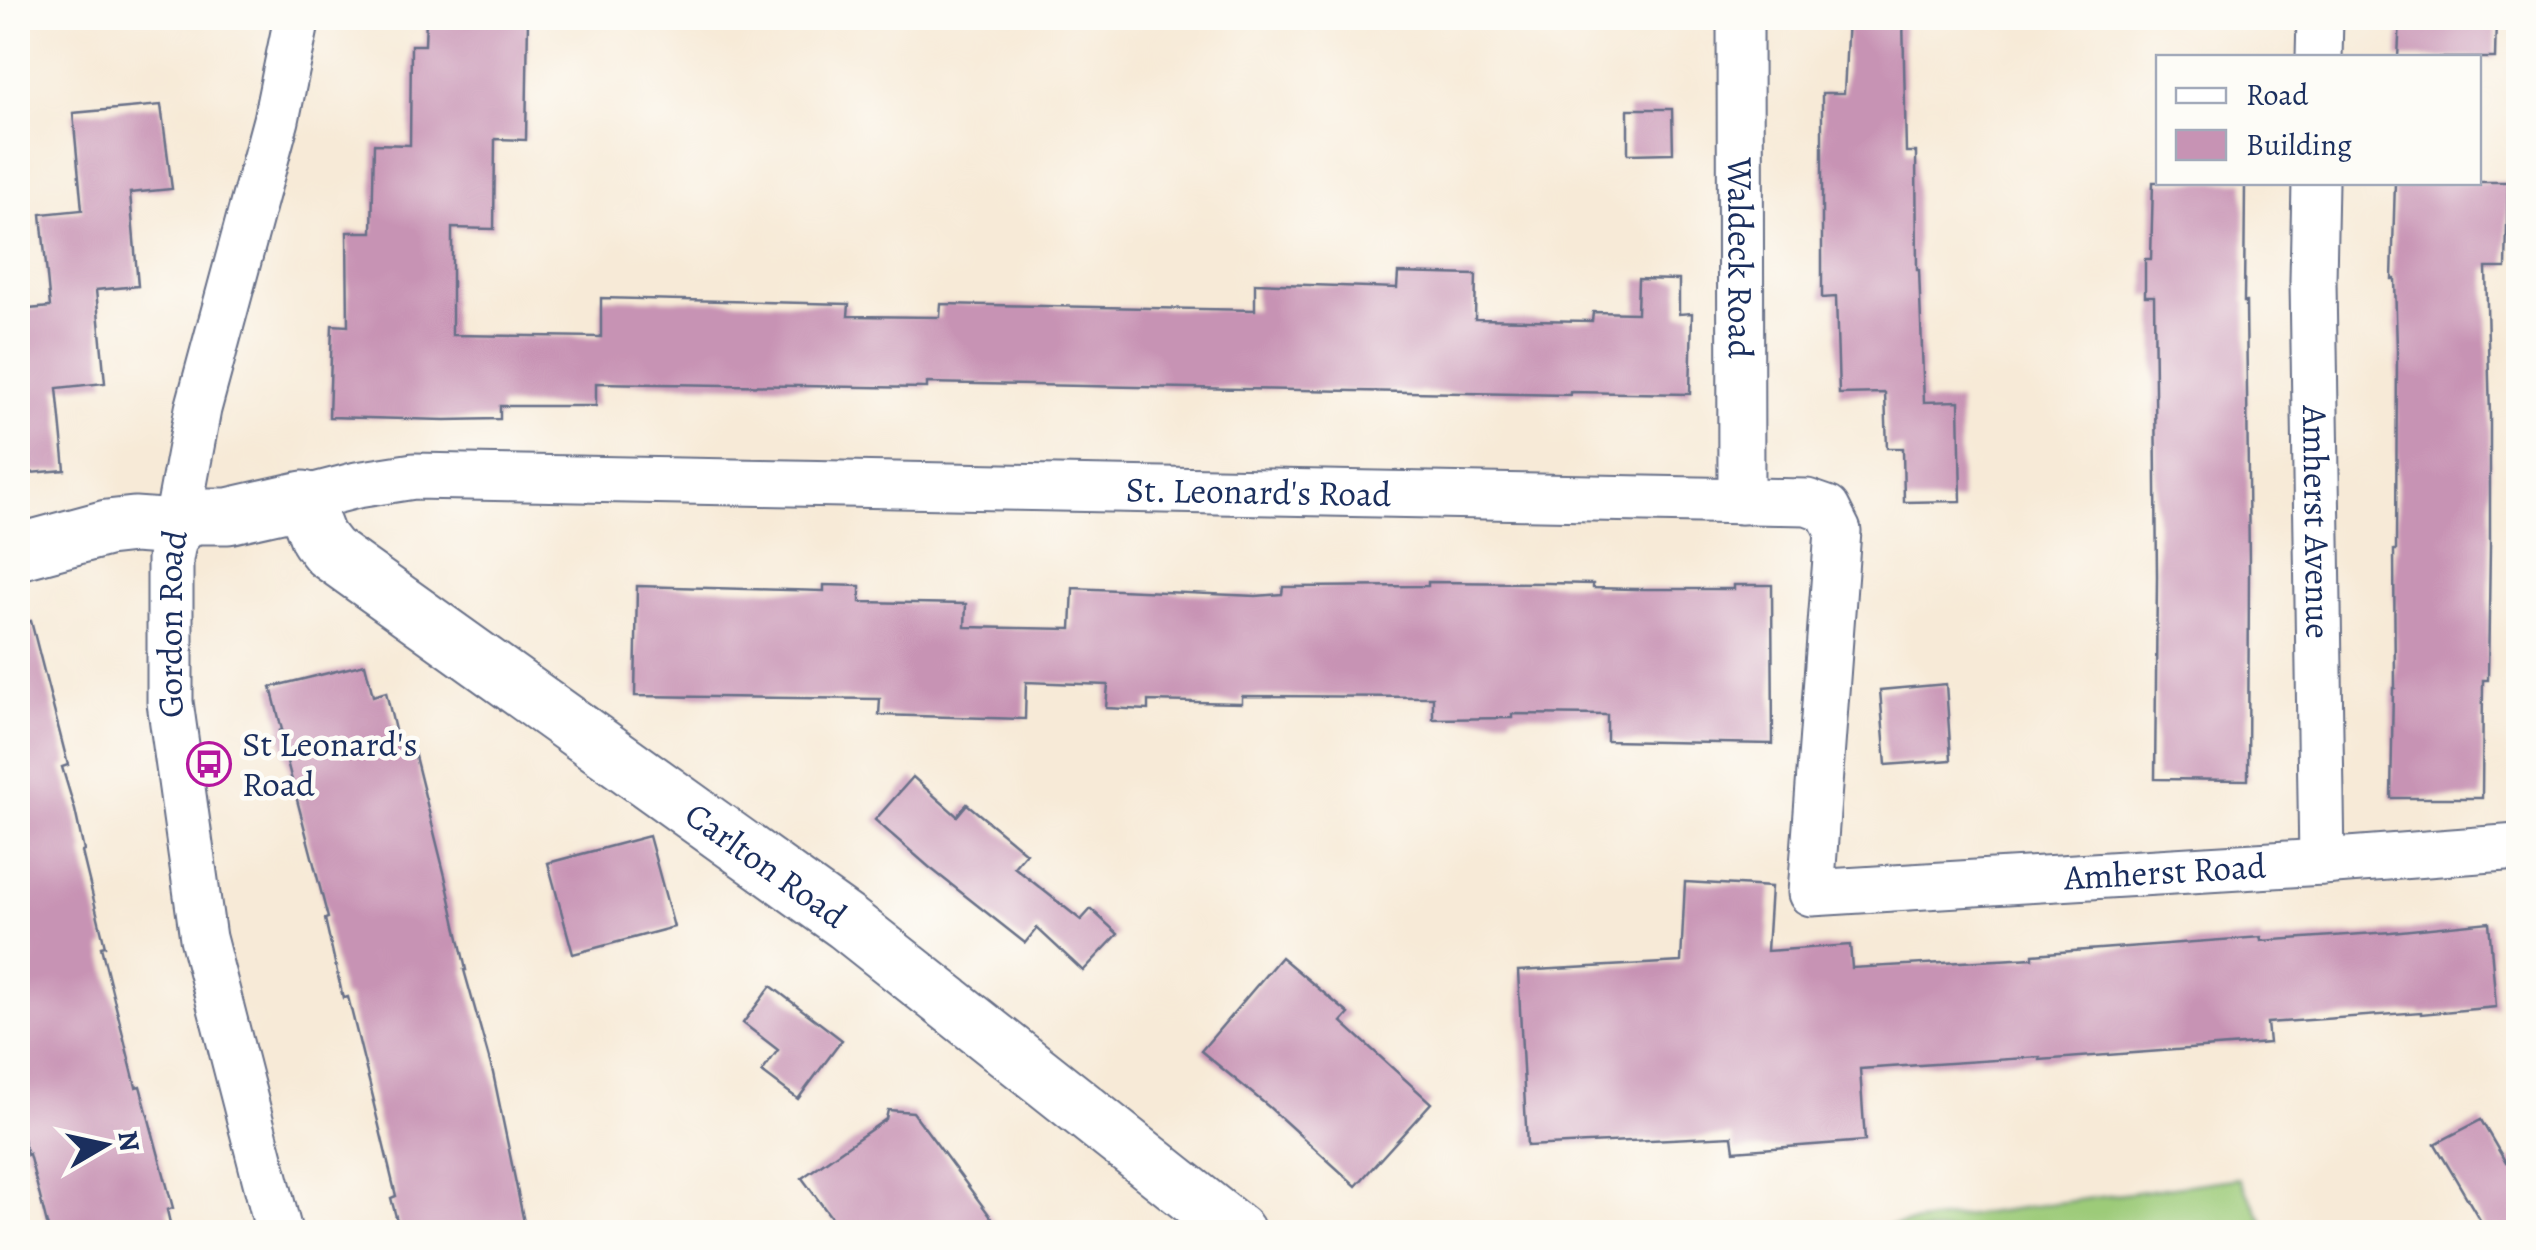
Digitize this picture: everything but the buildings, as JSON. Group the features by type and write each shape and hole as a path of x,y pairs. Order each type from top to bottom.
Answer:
{"street":[{"name":"Gordon Road","path":"279,1232 203,938 170,702 170,559 198,409 276,120 296,18"},
{"name":"Waldeck Road","path":"1740,18 1741,501"},
{"path":"2319,55 2320,18"},
{"name":"Amherst Avenue","path":"2316,185 2313,281 2322,862"},
{"name":"St. Leonard's Road","path":"303,499 414,476 1807,502 1828,509 1838,531 1811,893"},
{"path":"18,552 108,528 228,516 303,499"},
{"name":"Carlton Road","path":"303,499 318,538 329,552 847,923 1237,1232"},
{"name":"Amherst Road","path":"1811,893 2518,847"}],"green space":[{"path":"2239,1178 2269,1232 1845,1232"}],"place":[{"name":"St Leonard's Road","path":"209,764"}]}
